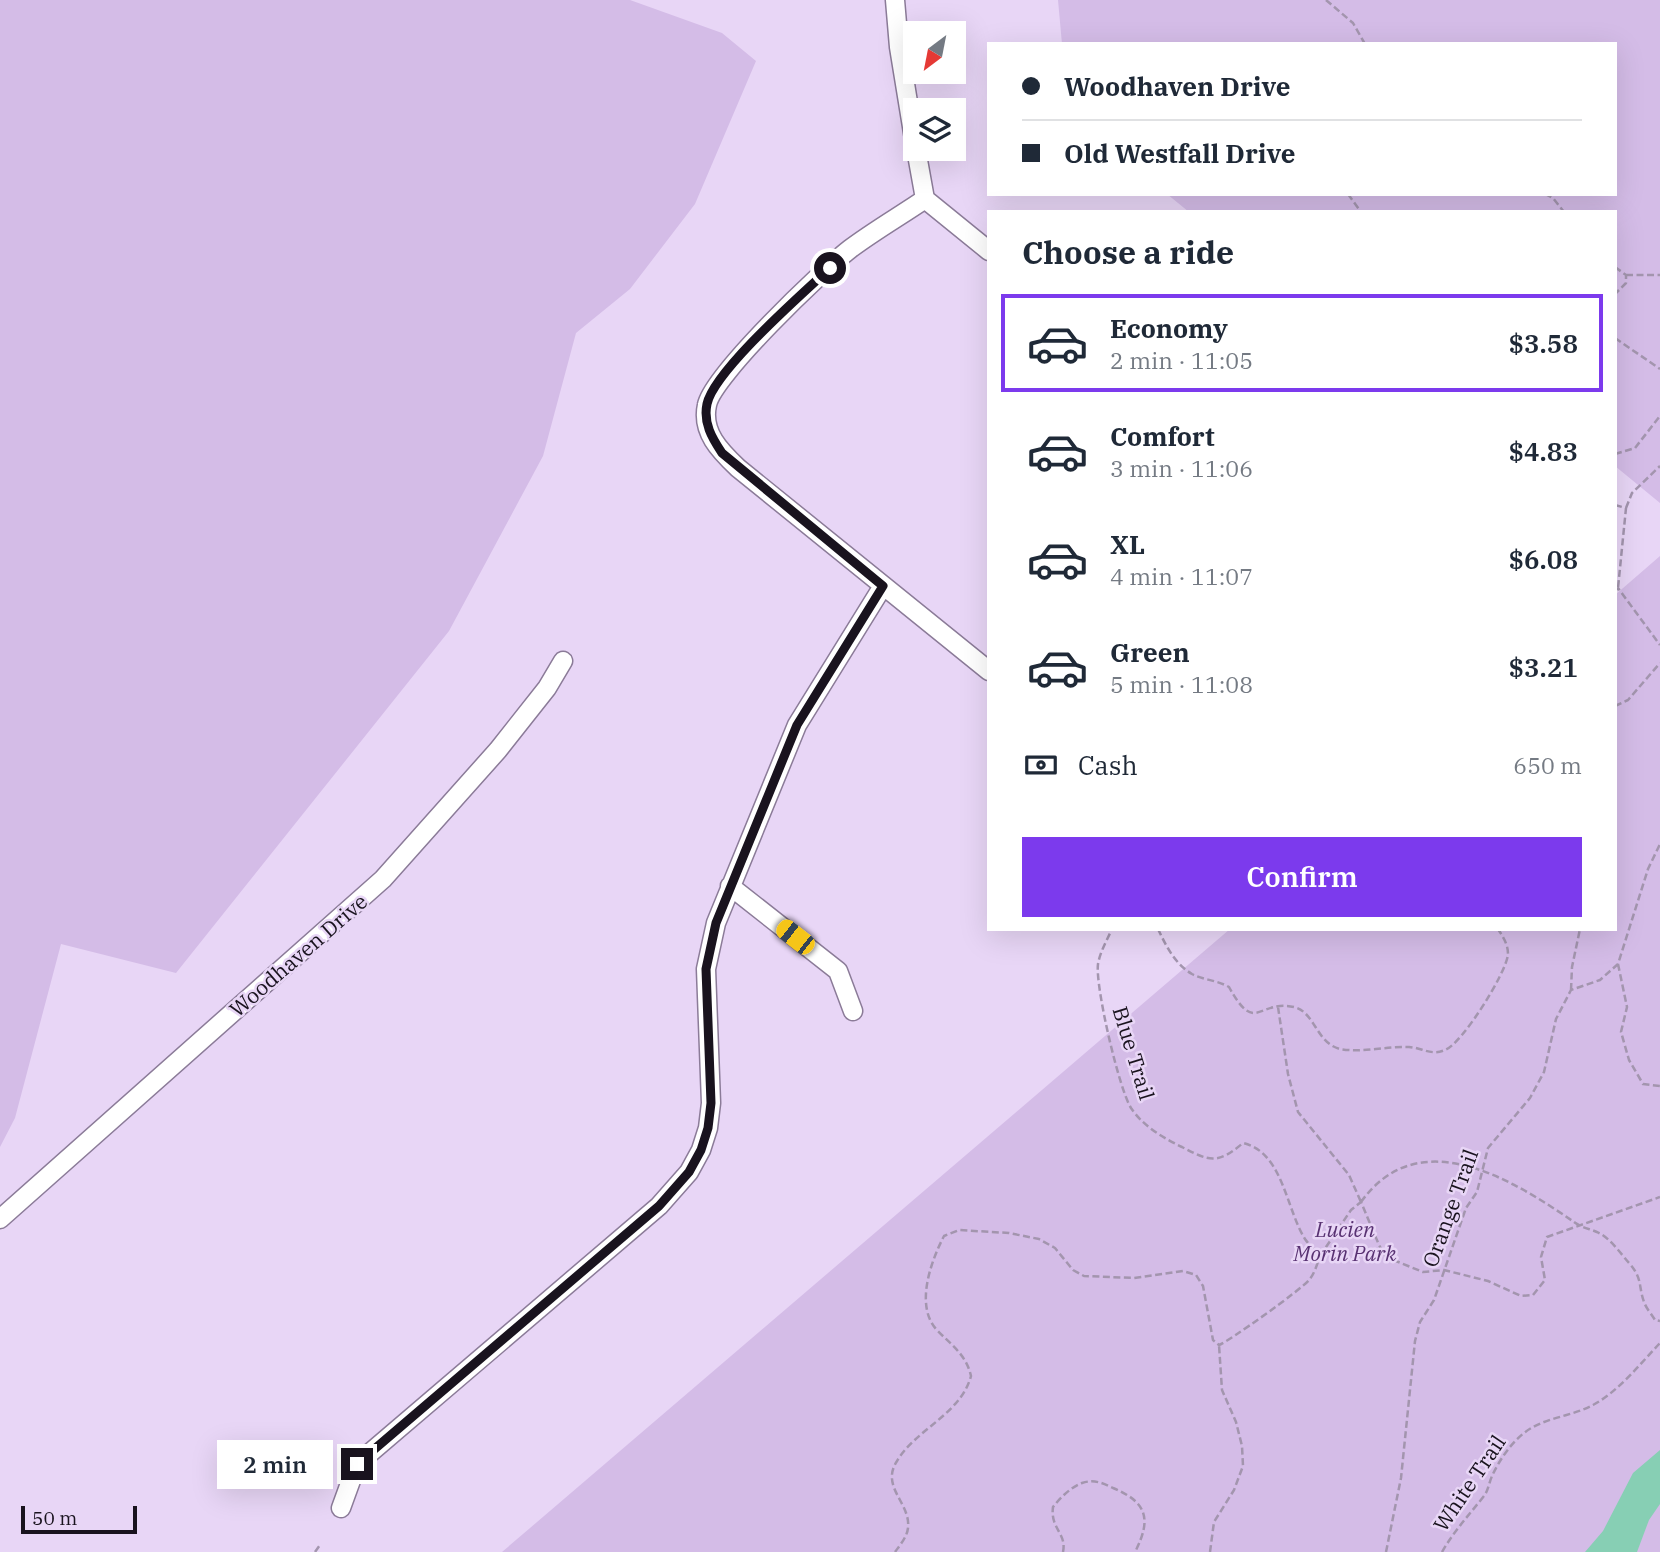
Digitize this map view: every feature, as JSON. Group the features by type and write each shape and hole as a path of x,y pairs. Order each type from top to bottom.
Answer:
{"street":[{"path":"895,0 908,98"},
{"path":"918,161 925,199 987,249"},
{"path":"925,199 849,250 772,323 718,380 706,405 710,435 722,453 987,669"},
{"path":"341,1508 357,1464 659,1206 689,1172 701,1150 708,1128 711,1103 706,969 712,934 797,725 883,586"},
{"name":"Woodhaven Drive","path":"0,1219 383,879 498,750 547,688 564,661"},
{"path":"730,886 838,971 853,1011"}],"path":[{"path":"1326,0 1343,12 1365,42"},
{"path":"1549,196 1562,210"},
{"path":"1617,268 1626,275 1660,275"},
{"path":"1617,292 1626,283 1626,275"},
{"path":"1617,339 1660,369"},
{"path":"1617,453 1635,448 1660,416"},
{"path":"1660,466 1632,493 1626,509 1617,590 1660,645"},
{"path":"1617,506 1626,509"},
{"path":"1617,705 1628,700 1660,663"},
{"path":"1660,844 1648,869 1618,964 1627,1007 1621,1032 1629,1060 1643,1084 1660,1086"},
{"name":"Blue Trail","path":"1111,931 1098,962 1097,982 1130,1107 1146,1125 1194,1153 1219,1160 1226,1158 1243,1143 1256,1146 1270,1160 1305,1239 1320,1256"},
{"path":"1159,931 1167,947 1192,974 1229,987 1239,1004 1249,1013 1259,1014 1278,1006 1297,1007 1307,1016 1324,1041 1340,1049 1410,1047 1431,1054 1457,1045 1504,970 1508,956 1506,941 1500,931"},
{"path":"1580,931 1572,967 1571,990 1600,980 1618,964"},
{"name":"Orange Trail","path":"1387,1551 1401,1478 1415,1341 1420,1322 1434,1300 1462,1227 1466,1208 1477,1192 1488,1148 1530,1098 1544,1072 1556,1019 1571,990"},
{"path":"1278,1006 1288,1074 1298,1112 1349,1175 1379,1245 1387,1257 1423,1272 1444,1270 1488,1281 1521,1296 1533,1295 1545,1280 1541,1257 1547,1237 1660,1198"},
{"path":"1219,1345 1228,1342 1257,1318 1300,1289 1314,1273 1320,1256 1351,1210 1361,1202 1374,1184 1402,1168 1421,1164 1462,1164 1481,1169 1527,1190 1578,1225 1601,1234 1640,1277 1644,1302 1655,1320 1660,1321"},
{"path":"895,1552 908,1528 907,1518 891,1485 897,1461 924,1431 963,1396 971,1376 961,1352 934,1327 928,1314 929,1271 944,1236 959,1230 1009,1233 1039,1239 1055,1248 1073,1270 1084,1276 1133,1278 1183,1270 1195,1275 1203,1286 1213,1340 1219,1345 1222,1390 1236,1422 1242,1446 1243,1466 1234,1490 1214,1522 1210,1552"},
{"name":"White Trail","path":"1442,1552 1462,1521 1486,1494 1507,1450 1524,1433 1544,1421 1575,1414 1596,1404 1626,1379 1660,1343"},
{"path":"1063,1552 1065,1546 1051,1520 1053,1507 1080,1483 1097,1480 1133,1496 1141,1506 1145,1519 1141,1540 1135,1552"},
{"path":"315,1552 320,1545"},
{"path":"1387,1551 1393,1552"}],"green space":[{"path":"0,0 630,0 722,33 756,61 695,204 630,289 576,333 543,456 449,631 176,973 61,944 15,1118 0,1147"},
{"path":"1058,0 1660,0 1660,503 1617,468 1617,210 1187,210 1169,196 1617,196 1617,42 1062,42"},
{"name":"Lucien Morin Park","path":"1660,556 1660,1552 502,1552 1228,931 1617,931 1617,593"}],"shaded area":[{"path":"1660,1450 1660,1504 1649,1520 1637,1552 1585,1552 1603,1531 1633,1473"}],"route":[{"path":"357,1464 659,1206 689,1172 701,1150 708,1128 711,1103 706,969 716,923 797,725 883,586 722,453 710,435 706,405 718,380 772,323 830,268"}]}
